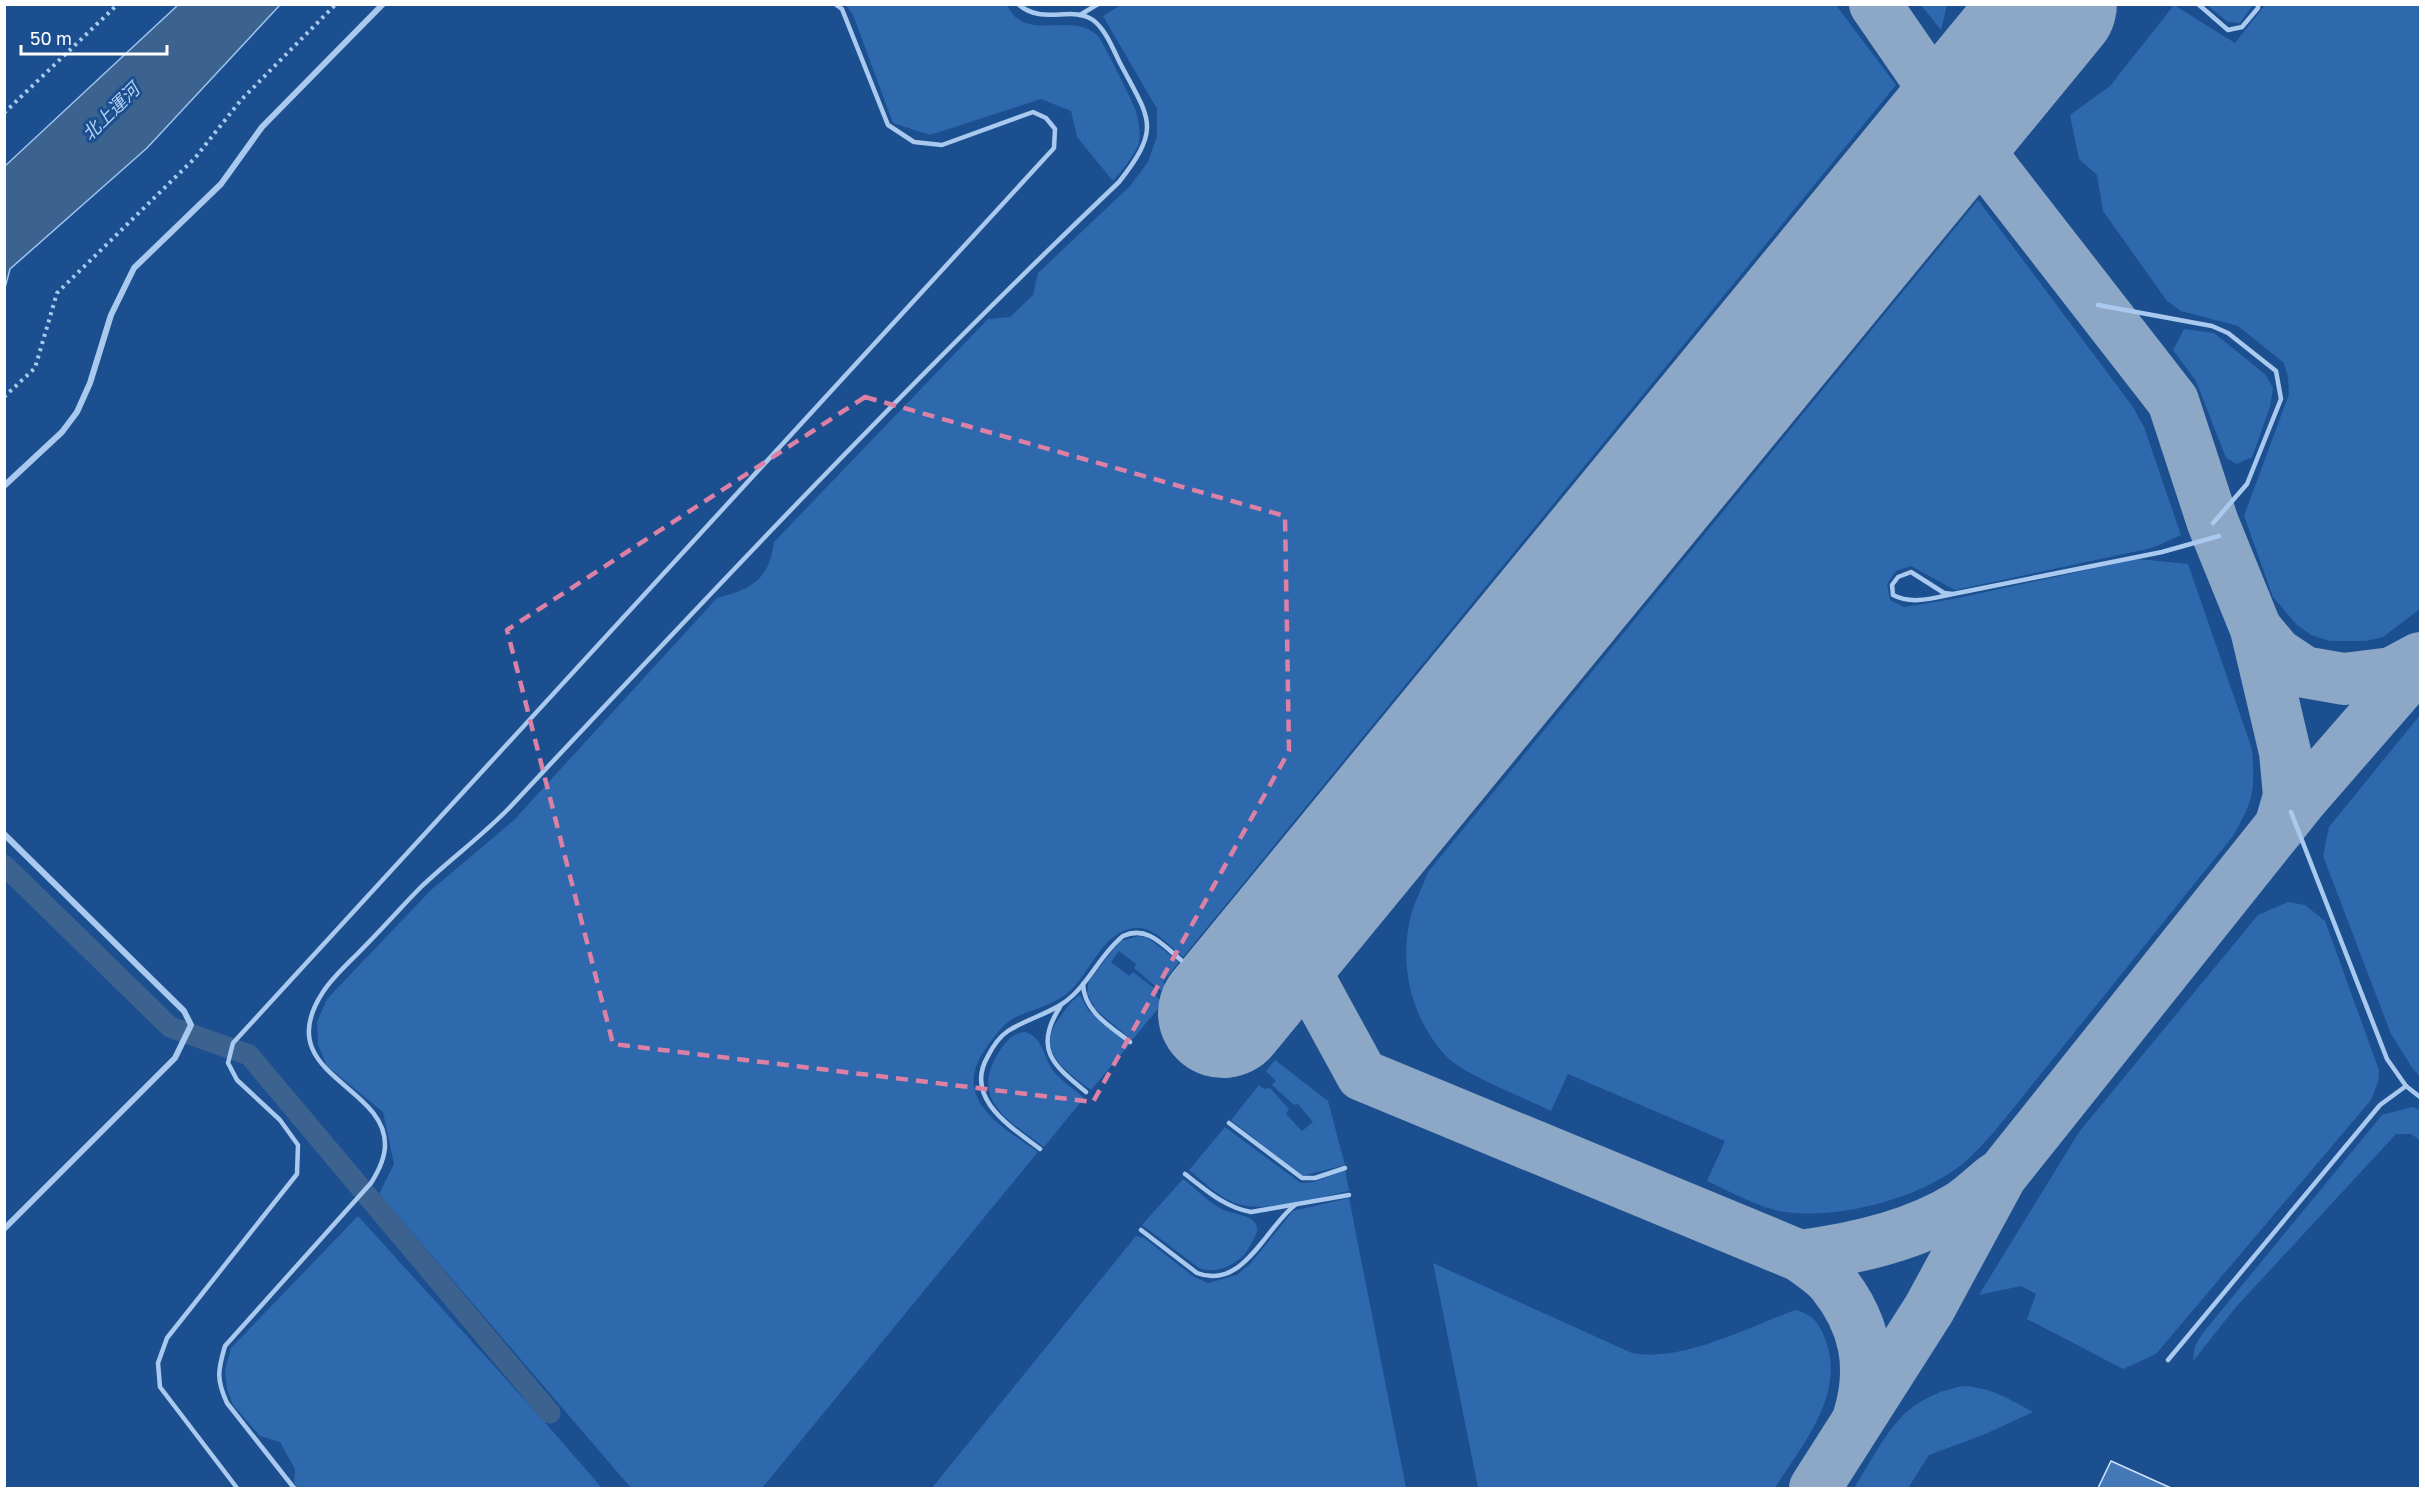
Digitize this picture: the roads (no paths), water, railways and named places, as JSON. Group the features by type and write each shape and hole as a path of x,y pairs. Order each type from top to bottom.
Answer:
{"street":[{"path":"4,486 62,432 77,412 90,383 111,315 134,268 221,184 262,127 383,4"},
{"path":"4,834 184,1011 191,1025 175,1058 4,1229"}],"lane":[{"path":"237,1488 160,1387 158,1363 167,1338 297,1174 298,1145 280,1120 237,1080 228,1063 233,1043 1054,148 1055,129 1046,118 1033,112 942,144 914,142 888,125 842,9 835,4"},
{"path":"294,1488 227,1403 220,1387 218,1370 225,1346 371,1184 381,1167 385,1144 379,1120 371,1108 333,1077 318,1060 310,1037 312,1012 324,990 422,886 483,835 765,535 978,316 1119,182 1137,159 1146,138 1148,115 1105,34 1092,20 1079,15 1040,16 1027,12 1018,4"},
{"path":"1079,15 1098,4"},
{"path":"2198,4 2228,30 2242,27 2258,8 2258,4"},
{"path":"2098,305 2212,326 2228,333 2276,371 2282,399 2247,484 2213,523"},
{"path":"1953,594 1944,593 1911,572 1898,577 1892,585 1893,595 1904,601 1953,594 2162,552 2219,536"},
{"path":"2291,812 2387,1059 2406,1086 2421,1097"},
{"path":"1086,1092 1059,1070 1047,1046 1051,1021 1062,1004 1083,983 1116,941 1132,932 1150,935 1181,960"},
{"path":"1083,983 1083,992 1091,1010 1131,1042"},
{"path":"1040,1149 1000,1119 988,1105 981,1078 984,1063 1005,1032 1062,1004"},
{"path":"2168,1360 2380,1105 2406,1086"},
{"path":"1229,1123 1302,1178 1315,1179 1345,1168"},
{"path":"1185,1174 1235,1209 1251,1212 1349,1195"},
{"path":"1141,1230 1197,1273 1208,1277 1218,1276 1248,1261 1281,1216 1295,1204"}],"water":[{"name":"北上運河","path":"178,5 280,5 147,148 10,269 5,288 5,166"}],"waterway":[{"path":"4,865 170,1027 249,1055 550,1413"}]}
